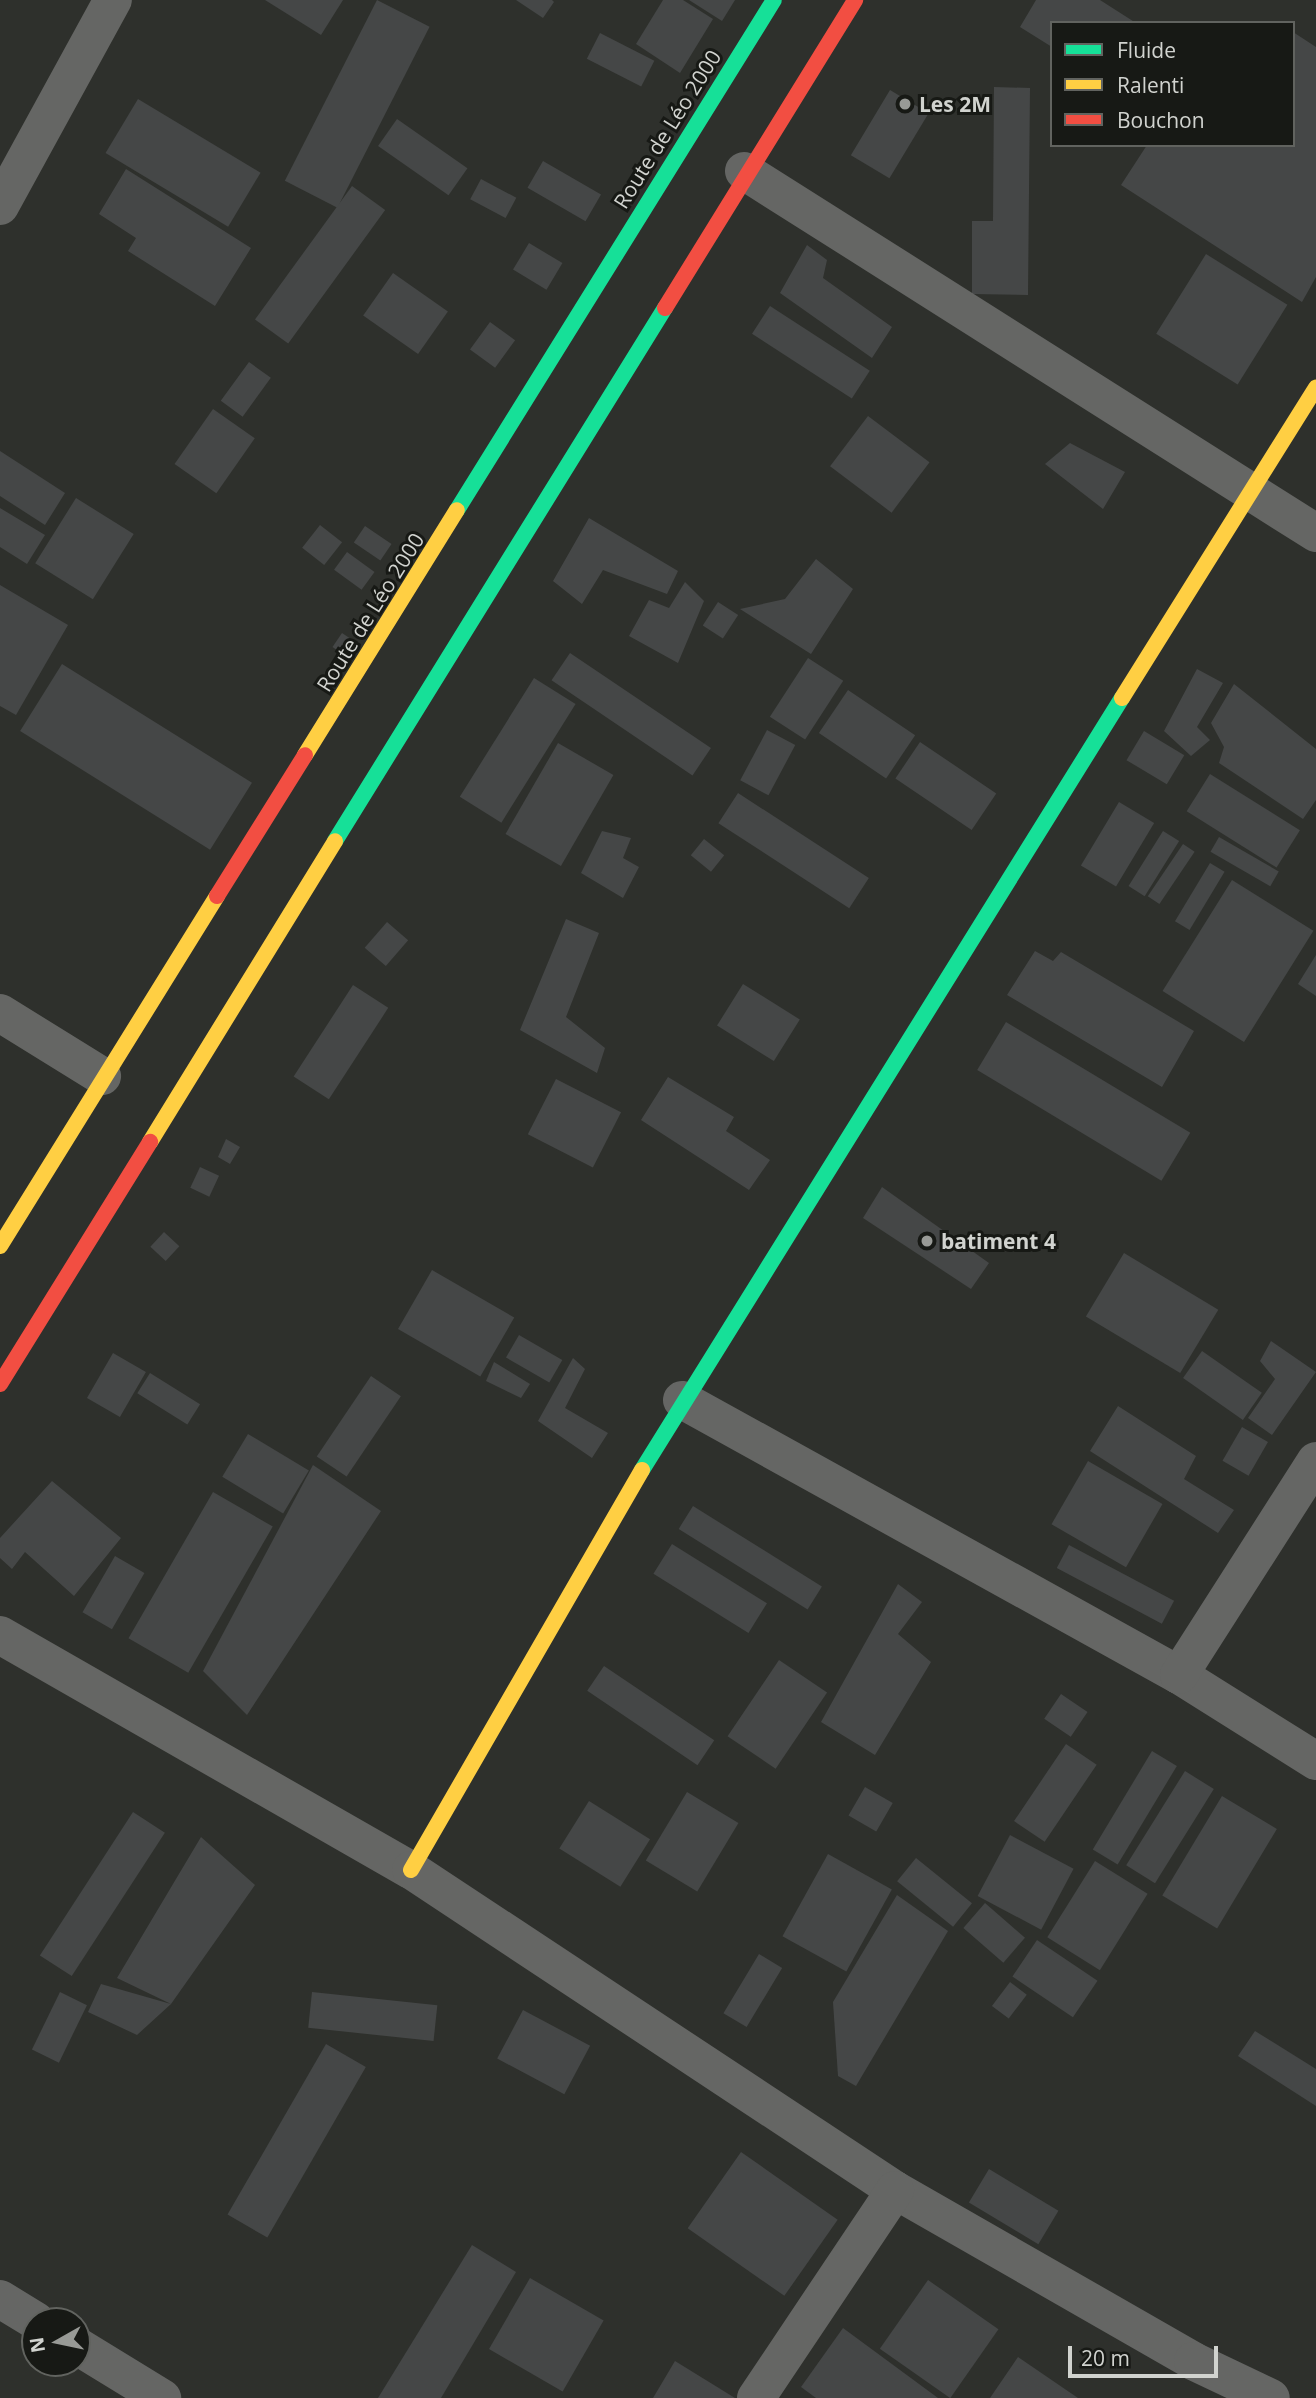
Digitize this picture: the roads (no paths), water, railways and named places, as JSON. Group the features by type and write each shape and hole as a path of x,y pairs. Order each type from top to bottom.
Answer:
{"street":[{"path":"0,205 113,0"},
{"name":"Route de Léo 2000","path":"0,1246 102,1076 774,0"},
{"path":"0,1384 508,566 744,171 855,0"},
{"path":"744,171 1251,496 1316,533"},
{"path":"411,1870 682,1400 1251,496 1316,388"},
{"path":"0,1013 102,1076"},
{"path":"682,1400 1179,1675 1316,1761"},
{"path":"1179,1675 1316,1461"},
{"path":"0,1635 411,1870 895,2190 1193,2361 1271,2398"},
{"path":"756,2398 895,2190"},
{"path":"0,2299 21,2312"},
{"path":"91,2355 162,2398"}],"place":[{"name":"Les 2M","path":"905,104"},
{"name":"batiment 4","path":"927,1241"}]}
